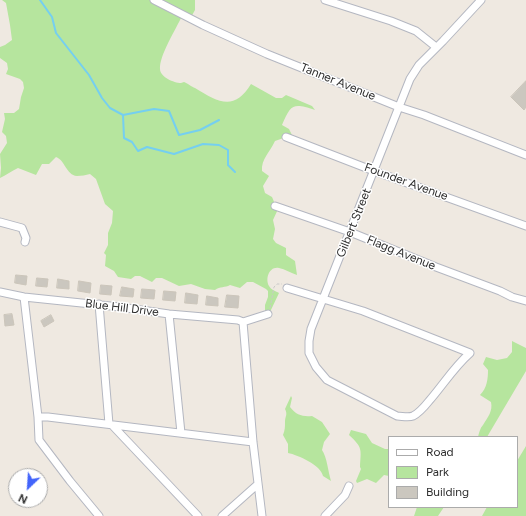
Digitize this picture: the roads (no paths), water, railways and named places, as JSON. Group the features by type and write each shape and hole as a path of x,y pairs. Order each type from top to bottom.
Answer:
{"street":[{"name":"Tanner Avenue","path":"154,0 225,35 399,107 424,115 526,155"},
{"path":"325,0 391,21 416,31 436,47"},
{"name":"Gilbert Street","path":"324,299 363,311 470,353 462,360 424,407 414,415 408,417 397,416 327,380 316,367 309,353 309,341 311,329 410,79 419,65 481,0"},
{"name":"Founder Avenue","path":"286,137 374,172 526,226"},
{"name":"Flagg Avenue","path":"275,206 350,232 512,297 526,301"},
{"path":"0,222 22,228 26,238 25,242"},
{"path":"287,288 324,299"},
{"name":"Blue Hill Drive","path":"0,292 24,297 98,304 169,314 231,319 244,322"},
{"path":"24,297 38,417 39,440 99,516"},
{"path":"98,304 110,425 198,516"},
{"path":"169,314 181,433"},
{"path":"262,516 253,442 244,322 268,314"},
{"path":"38,417 253,442"},
{"path":"222,516 258,484"},
{"path":"325,516 345,495 349,486"}],"waterway":[{"path":"40,0 52,17 56,33 89,75 102,98 110,108 123,115 154,109 169,111 179,135 200,130 219,120"},
{"path":"123,115 124,138 132,142 138,151 147,147 174,154 203,144 219,145 228,150 228,165 235,172"}]}
